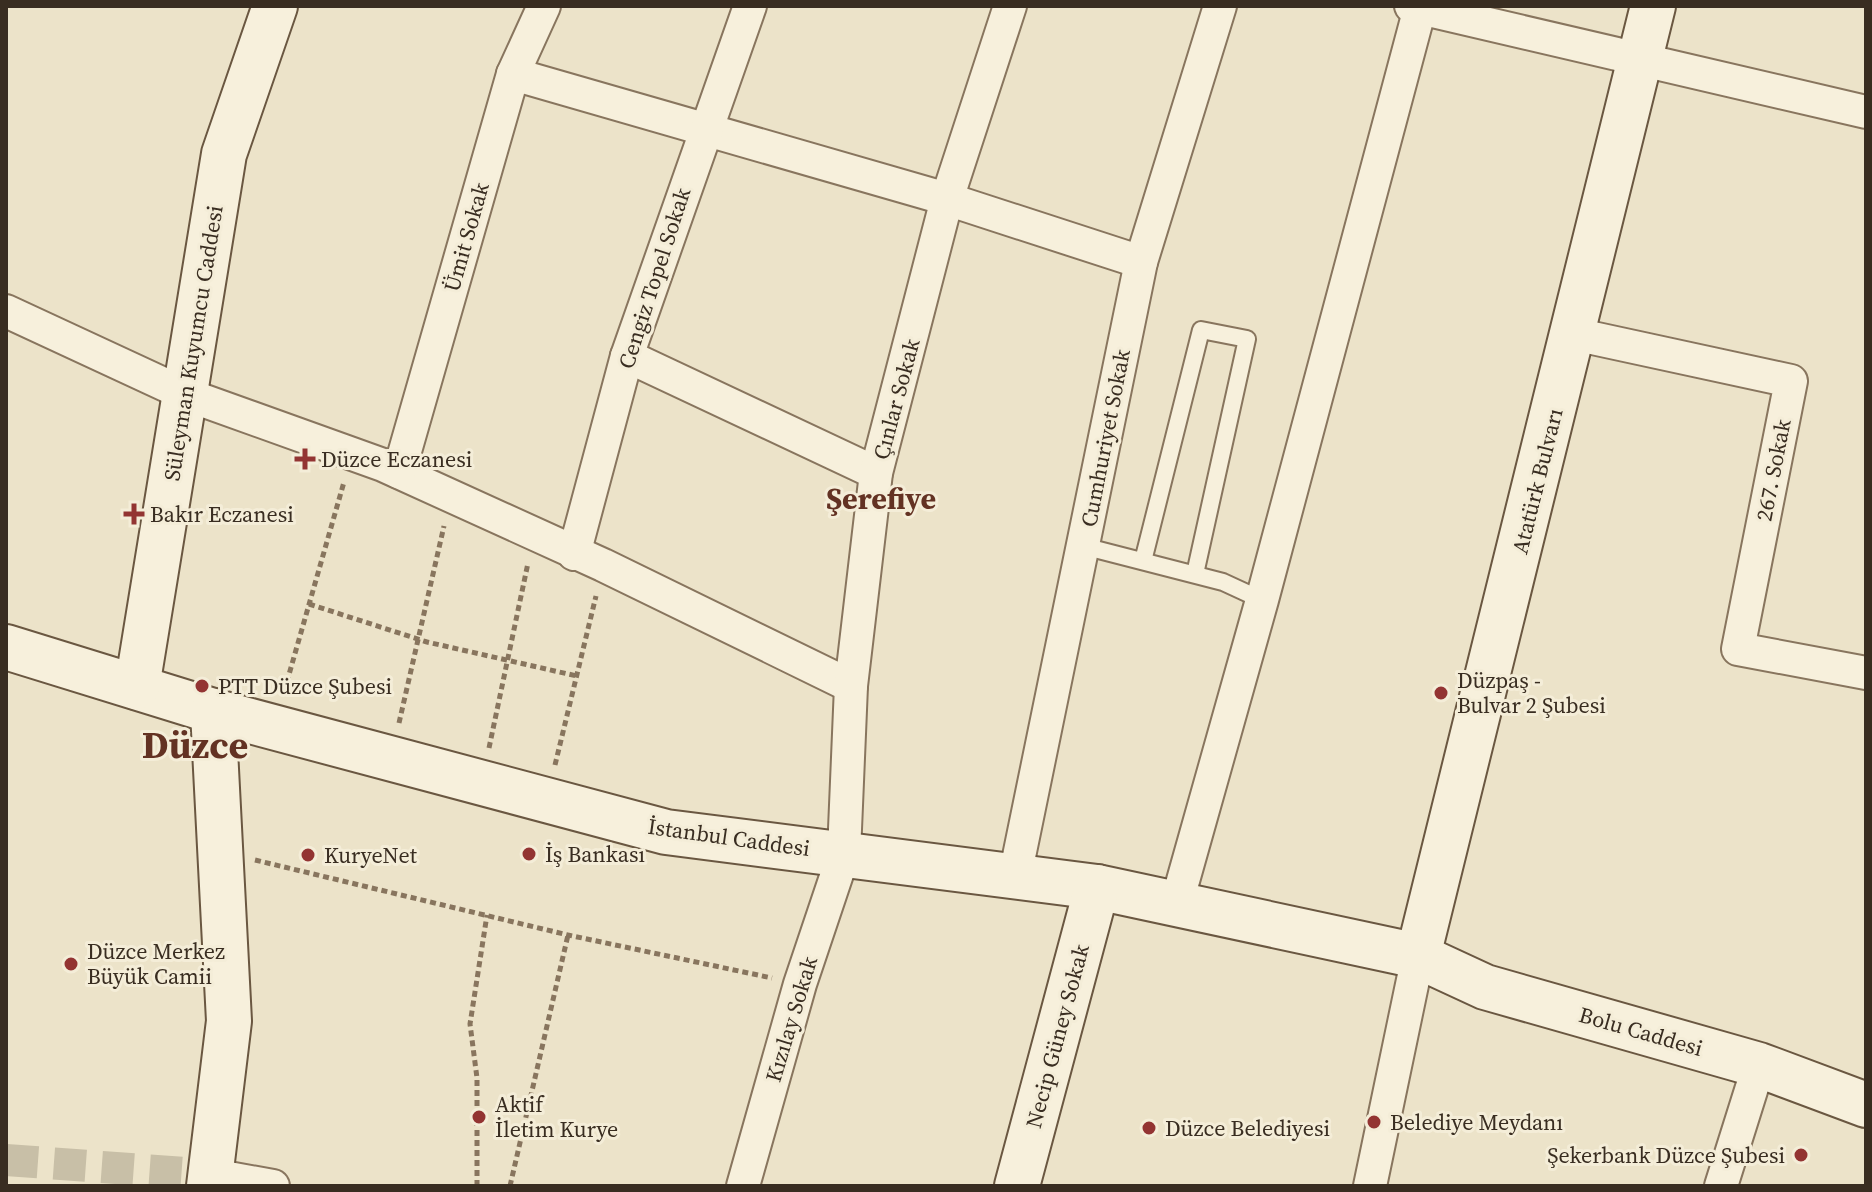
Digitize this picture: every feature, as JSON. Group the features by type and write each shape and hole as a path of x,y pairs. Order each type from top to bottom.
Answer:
{"main road":[{"name":"Süleyman Kuyumcu Caddesi","path":"137,687 224,154 275,6"},
{"name":"Atatürk Bulvarı","path":"1418,956 1653,6"},
{"name":"İstanbul Caddesi","path":"6,647 213,711 666,832 1097,887 1418,956"},
{"path":"210,1180 229,1021 213,711"},
{"name":"Necip Güney Sokak","path":"1017,1186 1097,887"},
{"name":"Bolu Caddesi","path":"1418,956 1485,987 1759,1065 1866,1105"}],"street":[{"name":"Ümit Sokak","path":"399,472 513,74 544,6"},
{"name":"Cengiz Topel Sokak","path":"588,560 627,356 750,6"},
{"name":"Çınlar Sokak","path":"844,853 851,686 876,473 947,199 1010,6"},
{"name":"Cumhuriyet Sokak","path":"1015,876 1141,262 1220,6"},
{"path":"1177,902 1262,600 1416,7 1641,57 1866,112"},
{"path":"513,74 947,199 1141,262"},
{"path":"6,311 185,394 399,472 851,686"},
{"name":"267. Sokak","path":"1574,334 1791,381 1738,649 1866,673"},
{"path":"627,356 876,473"},
{"name":"Kızılay Sokak","path":"743,1186 800,984 844,853"},
{"path":"1370,1186 1418,956"},
{"path":"1721,1186 1759,1065"},
{"path":"210,1180 273,1186"}],"lane":[{"path":"1143,561 1201,330 1247,339 1195,574"},
{"path":"1083,546 1223,582 1262,600"}],"path":[{"path":"273,727 352,454"},
{"path":"391,759 451,496"},
{"path":"480,784 510,661 534,534"},
{"path":"547,801 577,676 588,560"},
{"path":"309,604 419,640 577,676"},
{"path":"221,853 568,935 800,984"},
{"path":"477,1186 477,1078 470,1024 487,915"},
{"path":"510,1186 568,935"}],"tunnel":[{"path":"6,1160 212,1175"}],"place":[{"name":"Düzce Eczanesi","path":"305,459"},
{"name":"Bakır Eczanesi","path":"134,514"},
{"name":"PTT Düzce Şubesi","path":"202,686"},
{"name":"Düzpaş - Bulvar 2 Şubesi","path":"1441,693"},
{"name":"İş Bankası","path":"529,854"},
{"name":"KuryeNet","path":"308,855"},
{"name":"Düzce Merkez Büyük Camii","path":"71,964"},
{"name":"Aktif İletim Kurye","path":"479,1117"},
{"name":"Belediye Meydanı","path":"1374,1122"},
{"name":"Düzce Belediyesi","path":"1149,1128"},
{"name":"Şekerbank Düzce Şubesi","path":"1801,1155"}],"district":[{"name":"Şerefiye","path":"881,499"},
{"name":"Düzce","path":"195,745"}]}
